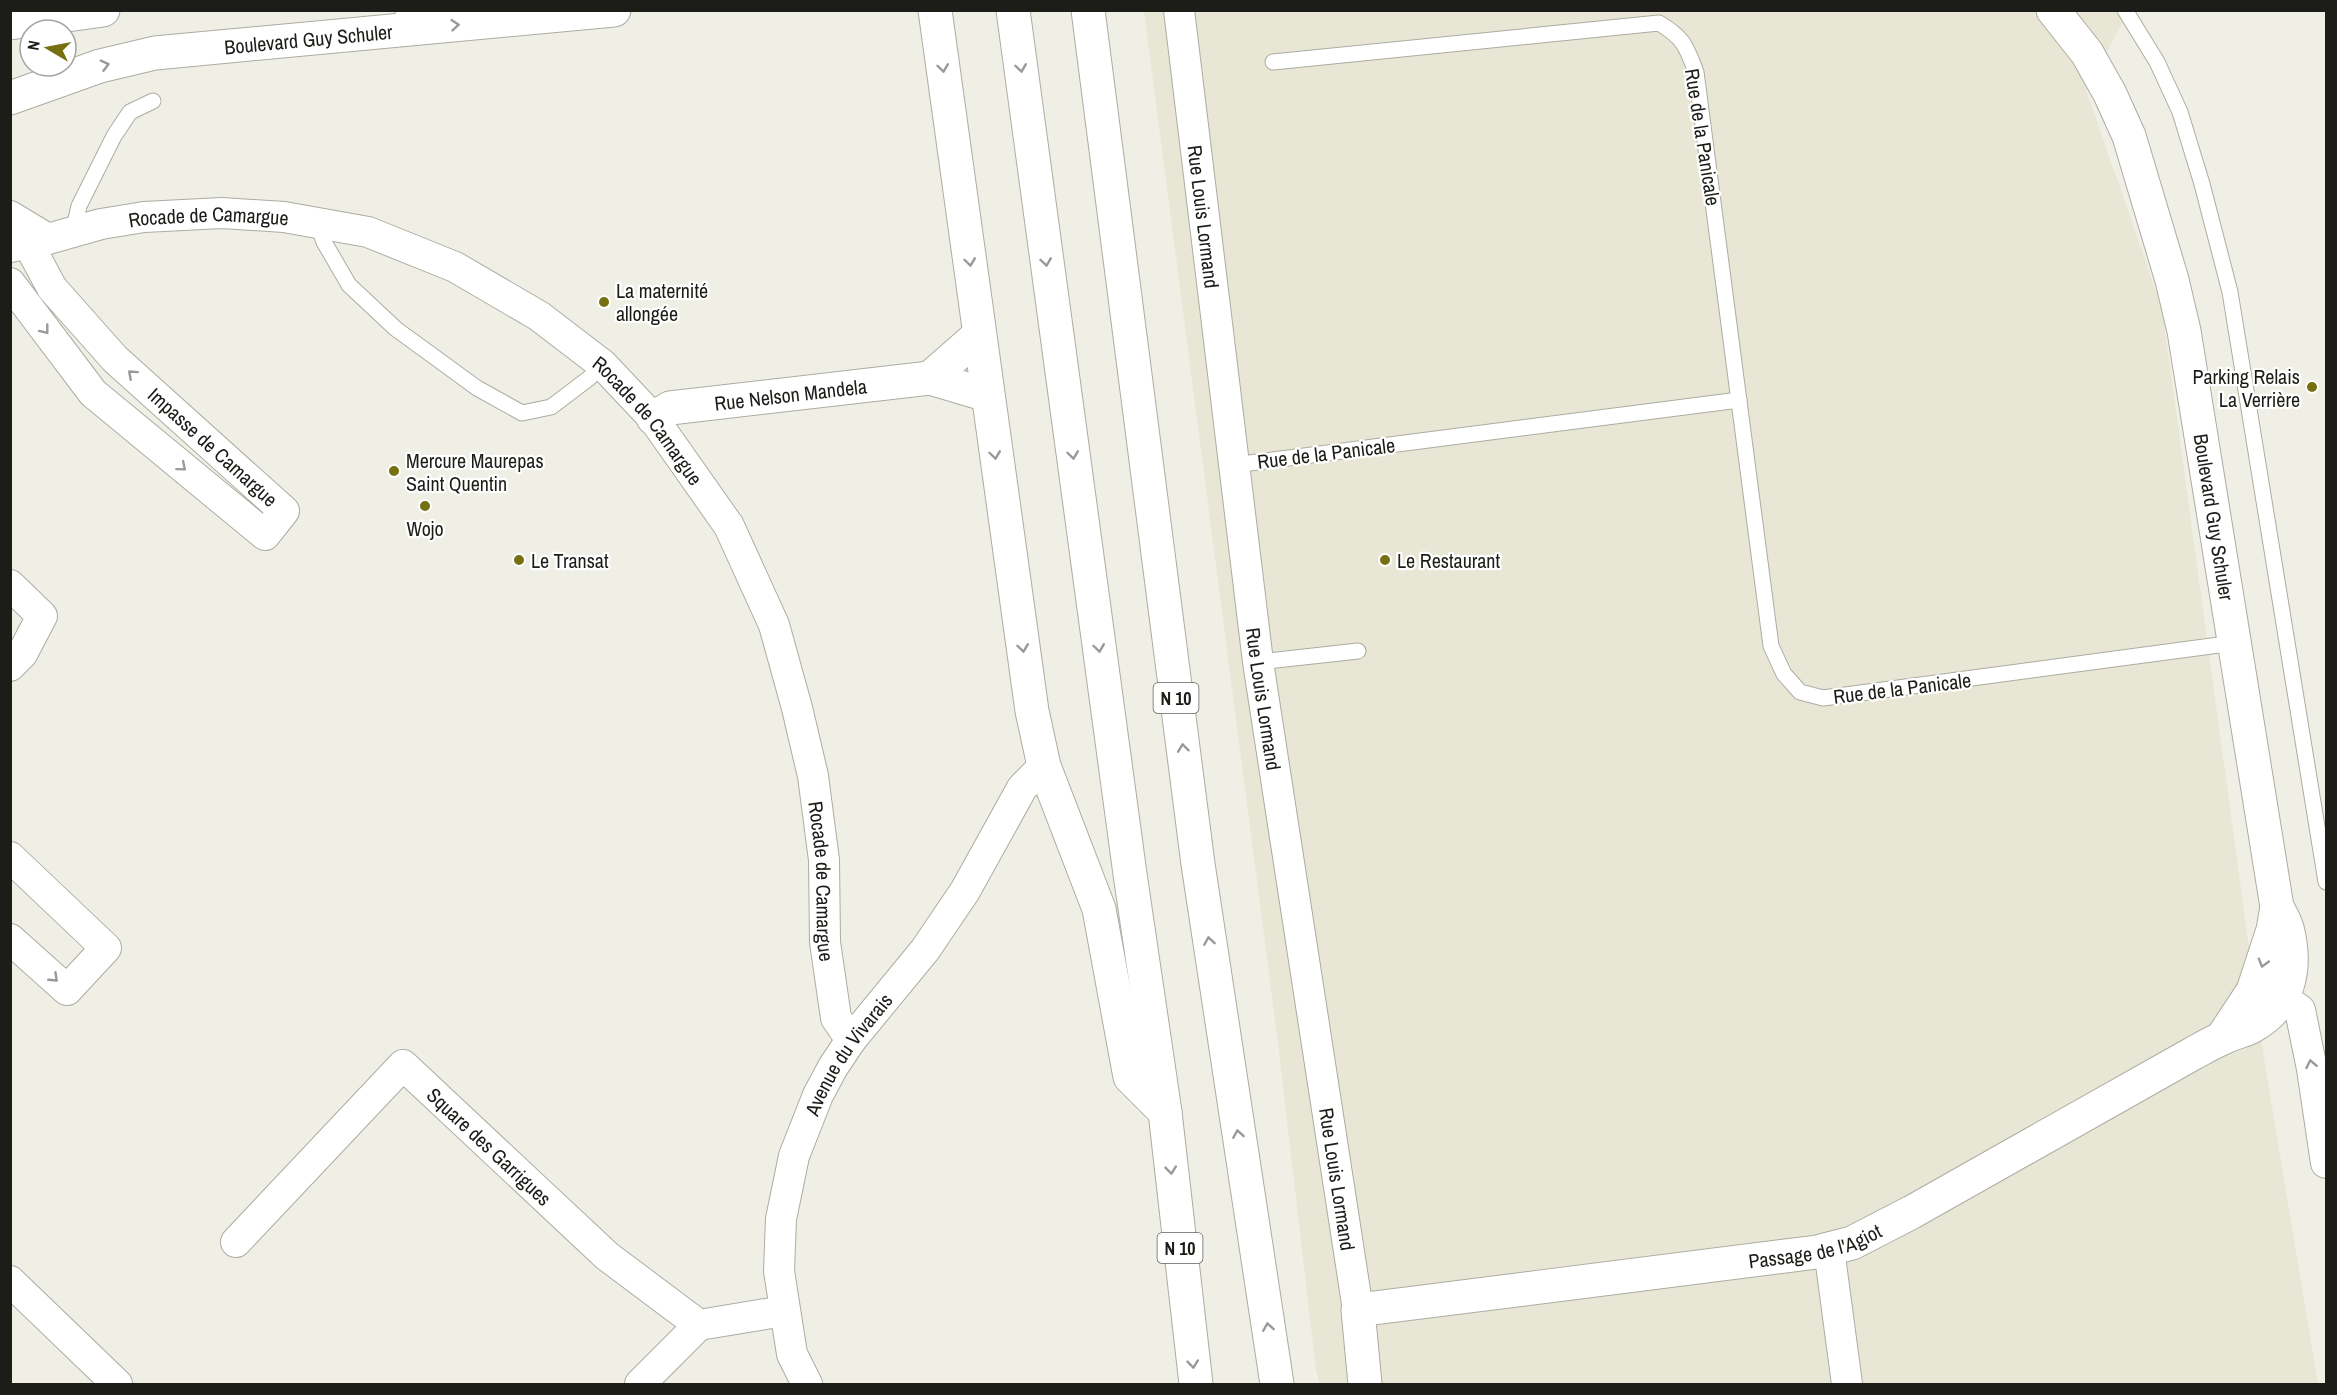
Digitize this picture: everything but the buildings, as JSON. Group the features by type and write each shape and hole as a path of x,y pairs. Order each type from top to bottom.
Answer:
{"main road":[{"path":"10,23 103,10"},
{"name":"Boulevard Guy Schuler","path":"10,98 100,66 155,53 614,10"},
{"path":"936,10 1032,711 1044,766 1099,909 1130,1077 1165,1112"},
{"name":"N 10","path":"1013,10 1165,1112 1196,1384"},
{"name":"N 10","path":"1088,10 1198,864 1277,1384"},
{"name":"Boulevard Guy Schuler","path":"2053,10 2087,53 2110,94 2129,136 2184,331 2277,907 2288,930 2291,959 2290,980 2283,998"},
{"path":"930,378 979,335"},
{"path":"930,378 987,395"},
{"name":"Rue Nelson Mandela","path":"653,418 670,408 930,378"},
{"name":"Boulevard Guy Schuler","path":"2222,1038 2256,984 2273,930 2277,907"},
{"path":"2222,1038 2251,1027 2270,1013 2283,998"},
{"name":"Passage de l'Agiot","path":"1358,1310 1829,1250 1852,1243 1912,1212 2222,1038"},
{"name":"Rue Louis Lormand","path":"1358,1310 1365,1384"}],"street":[{"name":"Rue Louis Lormand","path":"1179,10 1258,662 1358,1310"},
{"name":"Rocade de Camargue","path":"35,245 101,224 144,217 222,213 284,217 368,232 455,267 539,316 603,365 653,418 729,526 774,625 798,708 813,776 824,860 825,942 836,1018 851,1040"},
{"path":"10,216 35,245"},
{"name":"Impasse de Camargue","path":"10,283 93,393 265,535 284,512 115,359 52,288 35,245"},
{"path":"10,585 42,616 22,654 10,666"},
{"name":"Avenue du Vivarais","path":"807,1384 792,1354 779,1271 782,1219 794,1156 818,1095 851,1040 926,950 965,891 1022,788 1044,766"},
{"path":"10,857 106,948 67,990 10,939"},
{"path":"2283,998 2300,1011 2312,1069 2326,1163"},
{"name":"Square des Garrigues","path":"236,1242 403,1065 608,1256 699,1325"},
{"path":"1829,1250 1847,1384"},
{"path":"10,1281 109,1382"},
{"path":"640,1384 699,1325 784,1311"}],"lane":[{"path":"334,35 391,15 430,10"},
{"path":"2126,10 2157,62 2180,112 2202,184 2230,292 2326,882"},
{"name":"Rue de la Panicale","path":"1273,62 1659,23 1673,32 1686,45 1696,72 1771,646 1784,674 1800,692 1823,699 2234,643"},
{"path":"35,245 79,207 114,136 130,112 153,101"},
{"path":"317,223 324,242 349,285 396,329 477,388 522,413 551,407 603,365"},
{"name":"Rue de la Panicale","path":"1234,465 1739,400"},
{"path":"1258,662 1358,651"}],"shaded area":[{"path":"1144,11 2129,11 2086,90 2162,308 2264,1058 2318,1384 1320,1384 1316,1371 1278,1043"}],"place":[{"name":"La maternité allongée","path":"604,302"},
{"name":"Parking Relais La Verrière","path":"2312,387"},
{"name":"Mercure Maurepas Saint Quentin","path":"394,471"},
{"name":"Wojo","path":"425,506"},
{"name":"Le Transat","path":"519,560"},
{"name":"Le Restaurant","path":"1385,560"}]}
